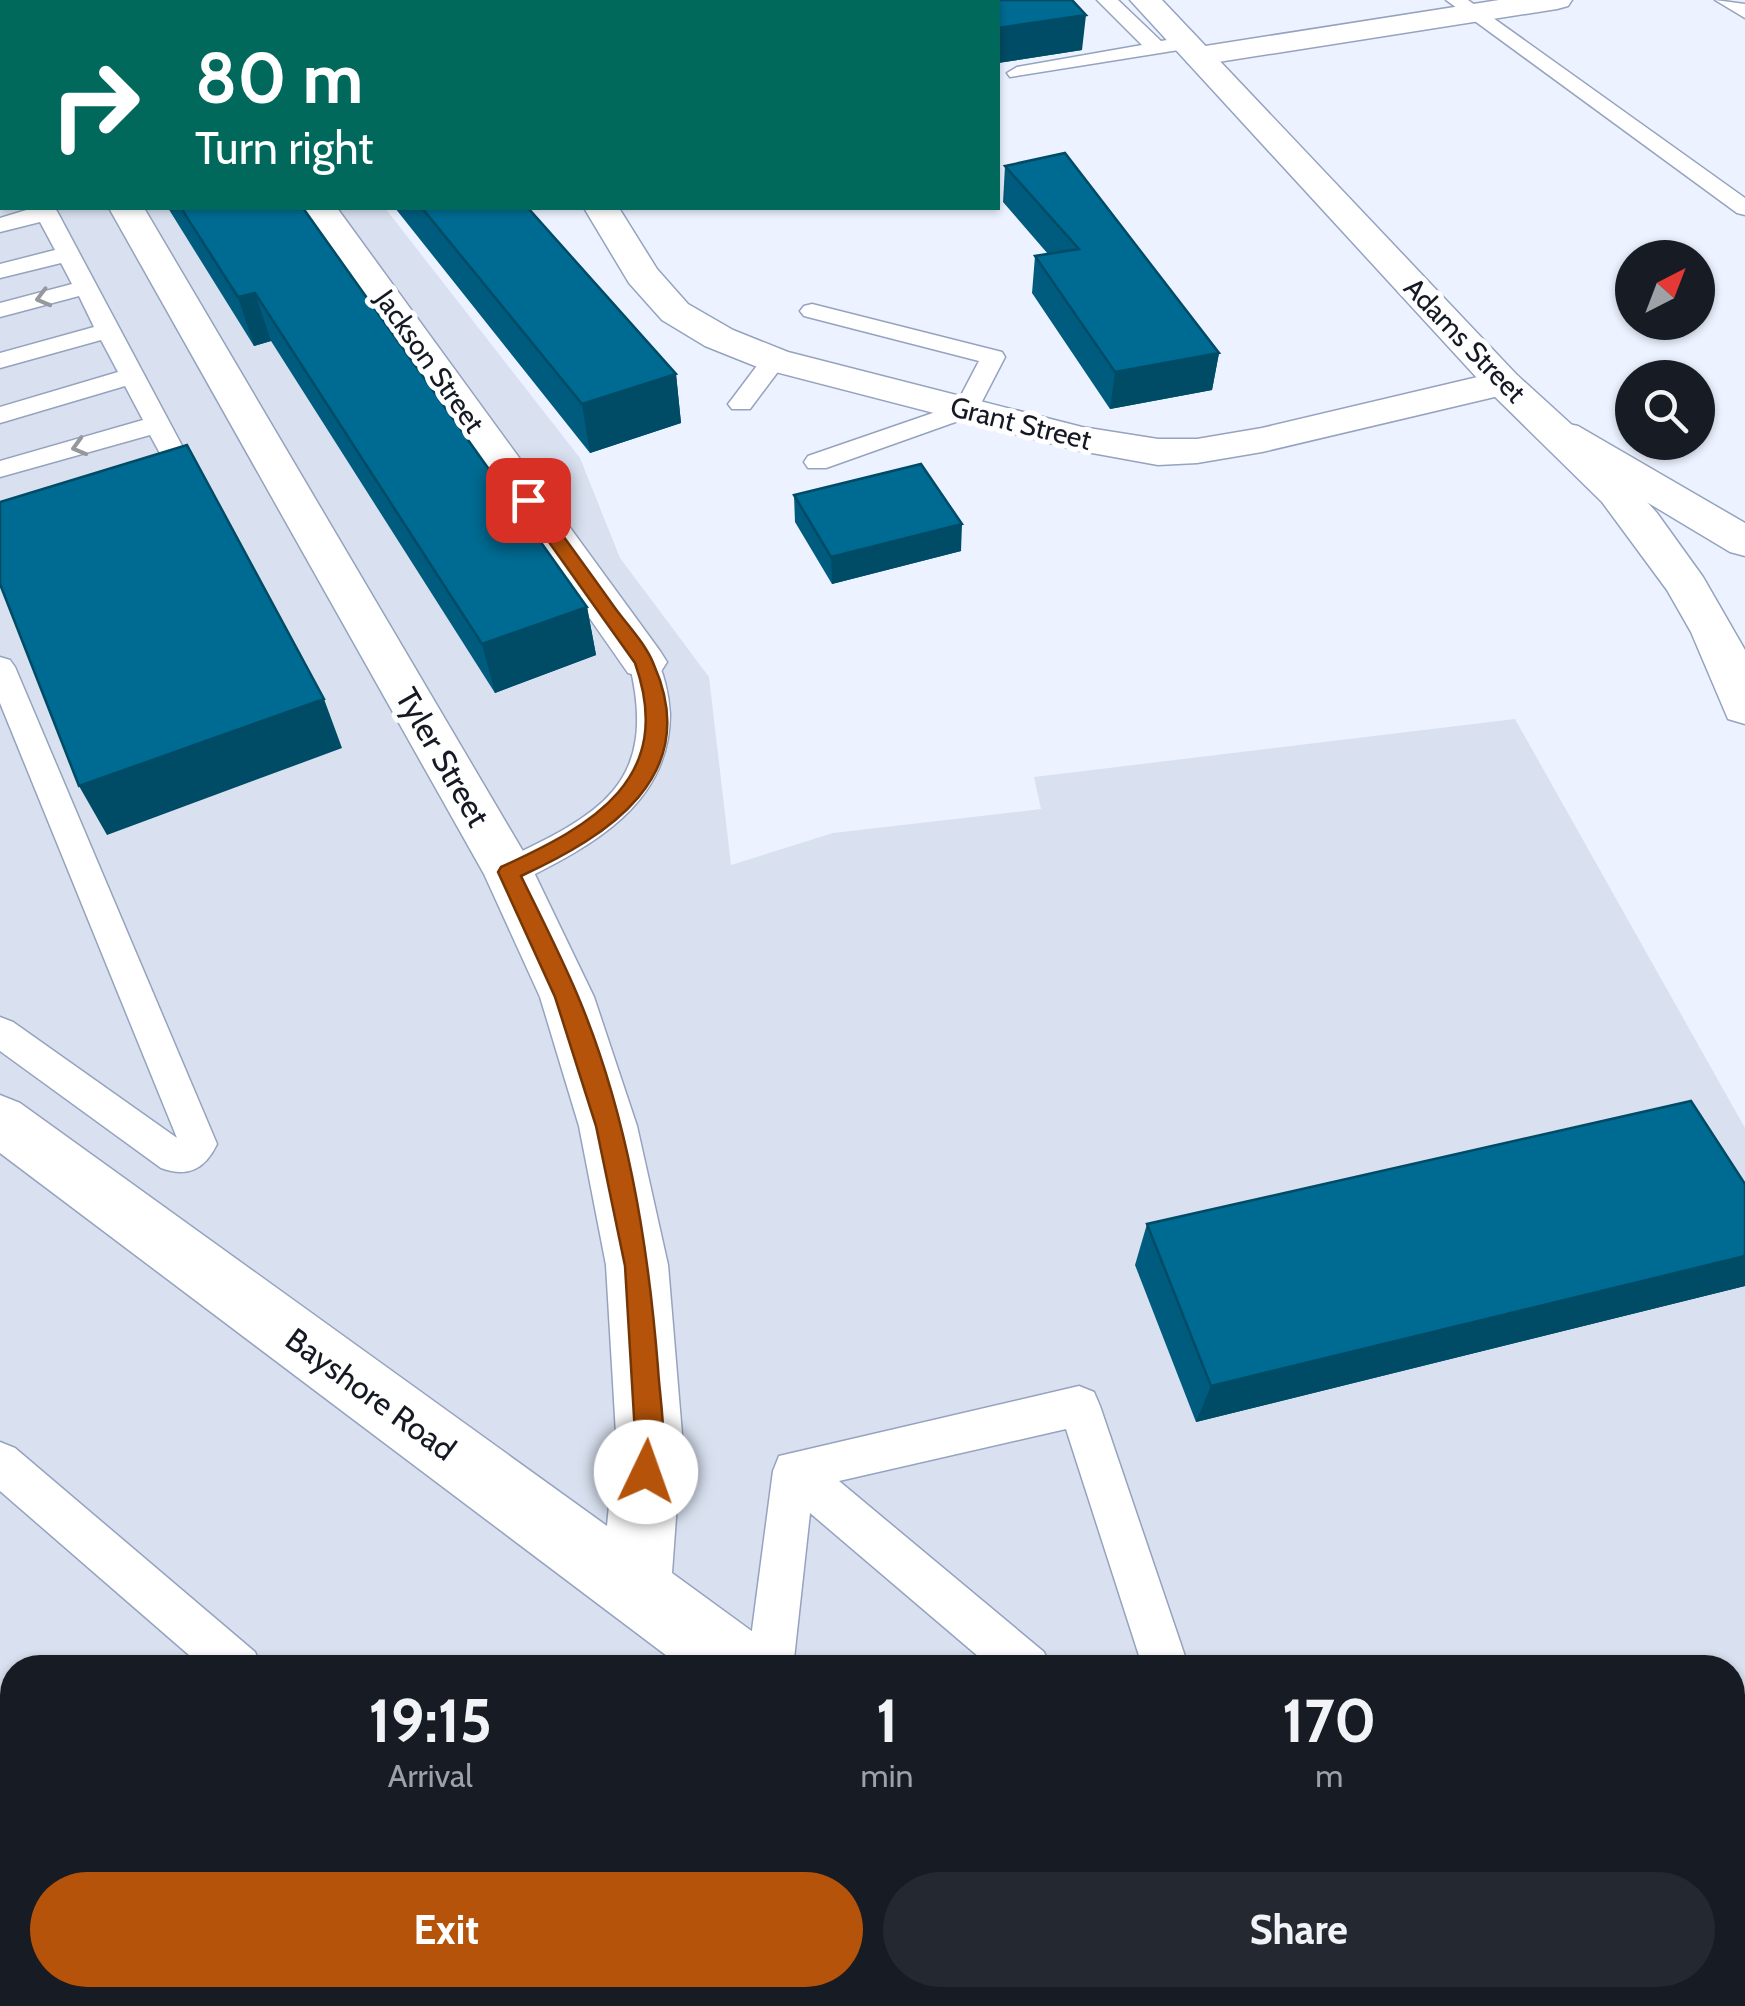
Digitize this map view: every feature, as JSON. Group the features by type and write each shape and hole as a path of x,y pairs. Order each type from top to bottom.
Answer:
{"street":[{"name":"Adams Street","path":"1145,0 1180,49 1502,383 1564,435 1615,487 1662,546 1710,624 1745,707"},
{"path":"1180,49 1466,7 1557,0"},
{"name":"Tyler Street","path":"127,210 509,872 573,1016 608,1126 638,1266 649,1434 636,1589"},
{"name":"Jackson Street","path":"321,210 644,662"},
{"name":"Grant Street","path":"603,210 642,276 675,312 719,338 774,360 1081,439 1158,452 1197,450 1262,440 1502,383"},
{"path":"1564,435 1745,542"},
{"name":"Bayshore Road","path":"0,1120 725,1655"}],"lane":[{"path":"1107,0 1180,49"},
{"path":"1724,0 1745,12"},
{"path":"1466,7 1745,208"},
{"path":"1017,73 1180,49"},
{"path":"0,225 46,210 183,472 147,483"},
{"path":"0,272 68,254"},
{"path":"0,310 86,287"},
{"path":"812,311 993,357 966,410 817,462"},
{"path":"0,360 109,330"},
{"path":"741,404 774,360"},
{"path":"0,414 133,376"},
{"path":"0,470 159,424"},
{"path":"509,872 562,848 604,822 637,784 652,756 657,724 656,694 644,662"},
{"path":"0,667 198,1144 196,1150 182,1158 174,1157 0,1032"},
{"path":"794,1470 1079,1406 1162,1655"},
{"path":"0,1463 225,1655"},
{"path":"772,1655 794,1470"},
{"path":"794,1470 1013,1655"}],"shaded area":[{"path":"0,210 387,210 580,458 620,558 709,677 731,865 833,833 1041,809 1034,777 1515,719 1745,1128 1745,1655 0,1655"}],"building":[{"path":"1000,0 1072,0 1086,15 1000,28"},
{"path":"1065,153 1219,353 1115,372 1035,256 1079,249 1005,166"},
{"path":"182,210 304,210 587,607 482,644 255,293 238,297"},
{"path":"424,210 530,210 676,374 582,404"},
{"path":"187,445 324,699 79,786 0,584 0,502"},
{"path":"921,464 962,524 831,557 794,495"},
{"path":"1691,1101 1745,1184 1745,1256 1211,1386 1147,1224"}],"route":[{"path":"528,500 644,662 656,694 652,756 637,784 604,822 562,848 509,872 567,997 608,1126 638,1266 649,1434 646,1472"}]}
